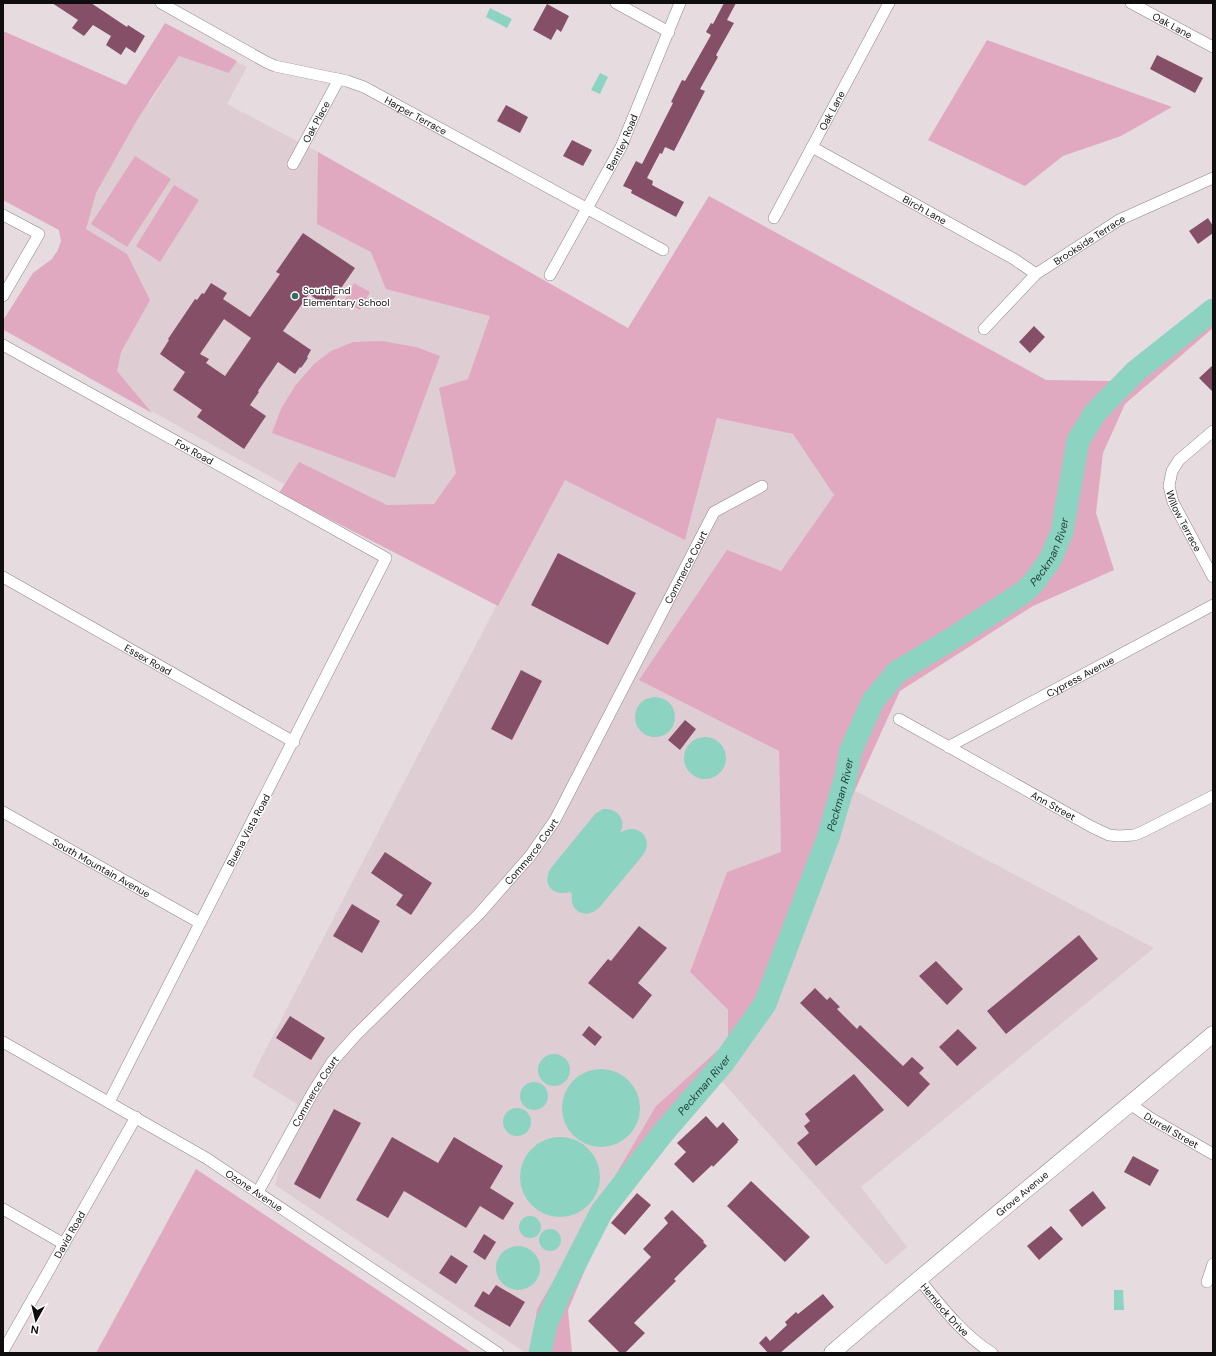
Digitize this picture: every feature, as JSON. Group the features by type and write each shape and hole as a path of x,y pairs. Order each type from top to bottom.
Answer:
{"street":[{"name":"Harper Terrace","path":"161,3 266,62 283,68 338,79 356,84 372,91 663,250"},
{"path":"616,3 669,32"},
{"name":"Bentley Road","path":"550,275 620,147 680,3"},
{"name":"Oak Lane","path":"774,218 889,3"},
{"name":"Oak Lane","path":"1131,3 1213,47"},
{"name":"Oak Place","path":"293,164 338,79"},
{"name":"Birch Lane","path":"812,147 1014,259 1036,274"},
{"name":"Brookside Terrace","path":"984,329 1036,274 1119,220 1213,178"},
{"path":"3,215 39,234 3,296"},
{"name":"Fox Road","path":"3,345 386,558"},
{"name":"Willow Terrace","path":"1213,430 1179,460 1172,471 1169,486 1173,502 1213,577"},
{"name":"Commerce Court","path":"258,1192 313,1092 332,1062 356,1035 479,914 539,844 558,813 714,512 762,486"},
{"name":"Buena Vista Road","path":"109,1102 294,742 386,558"},
{"name":"Essex Road","path":"3,577 294,742"},
{"name":"Cypress Avenue","path":"948,747 1213,605"},
{"name":"Ann Street","path":"899,719 1092,827 1109,835 1126,836 1142,832 1213,796"},
{"name":"South Mountain Avenue","path":"3,812 200,923"},
{"name":"Grove Avenue","path":"832,1353 1213,1034"},
{"name":"Ozone Avenue","path":"3,1042 206,1158 498,1353"},
{"name":"Durrell Street","path":"1130,1104 1152,1120 1213,1154"},
{"name":"David Road","path":"3,1351 136,1118"},
{"path":"3,1209 64,1244"},
{"path":"1207,1282 1213,1264"},
{"name":"Hemlock Drive","path":"919,1279 961,1328 973,1340 992,1353"}],"shaded area":[{"path":"490,8 512,19 507,28 486,17"},
{"path":"165,23 237,61 229,73 179,56 137,120 96,193 86,229 127,254 150,300 121,352 117,371 152,413 4,330 3,328 4,319 33,273 52,259 58,250 61,241 59,230 3,200 3,31 126,85"},
{"name":"South End Elementary School","path":"3,36 78,79 150,103 189,39 247,67 227,104 318,152 619,323 479,586 282,483 4,330 4,319 33,273 52,259 58,250 61,241 59,230 3,200"},
{"path":"987,40 1172,107 1121,136 1063,156 1025,186 928,140"},
{"path":"600,73 608,77 600,94 591,90"},
{"path":"318,152 628,328 709,196 1046,380 1110,381 1213,300 1213,328 1125,404 1103,453 1096,513 1114,570 1033,606 900,691 851,799 840,817 767,1017 716,1087 672,1136 606,1220 568,1310 572,1353 531,1353 537,1309 656,1106 728,1041 728,1010 690,972 727,872 781,852 779,751 639,680 727,550 781,571 834,495 793,434 717,418 685,540 565,480 498,606 279,493 299,462 387,505 434,504 456,473 439,388 468,379 490,316 386,289 371,252 317,224"},
{"path":"135,156 171,179 127,247 91,224"},
{"path":"174,185 199,200 160,262 136,246"},
{"path":"354,283 370,292 360,310 344,301"},
{"path":"382,341 416,347 440,356 395,478 272,433 281,409 295,386 314,364 331,351 353,342"},
{"path":"717,418 793,434 834,495 781,571 639,680 779,751 781,852 727,872 690,972 728,1010 728,1041 656,1106 532,1353 526,1353 275,1185 297,1104 252,1076 567,471 688,531"},
{"path":"659,697 666,700 672,706 675,717 674,725 666,734 659,737 651,737 644,734 636,725 635,713 638,706 647,698"},
{"path":"705,737 720,743 726,758 720,773 705,779 690,773 684,758 690,743"},
{"path":"854,790 1154,948 861,1187 907,1247 886,1265 719,1078 843,808"},
{"path":"603,809 613,810 620,816 622,819 622,828 620,833 632,829 638,830 642,833 647,843 646,849 643,855 599,908 594,912 584,914 576,910 573,905 572,894 570,892 558,893 554,891 550,888 547,879 551,868 595,814"},
{"path":"554,1054 560,1055 567,1061 570,1070 569,1076 563,1083 554,1086 548,1085 541,1079 538,1070 539,1064 545,1057"},
{"path":"593,1069 609,1069 623,1075 634,1086 640,1100 640,1116 634,1130 623,1141 609,1147 593,1147 579,1141 568,1130 562,1116 562,1100 568,1086 579,1075"},
{"path":"534,1082 544,1086 548,1096 544,1106 534,1110 524,1106 520,1096 524,1086"},
{"path":"517,1108 527,1112 531,1122 527,1132 517,1136 507,1132 503,1122 507,1112"},
{"path":"560,1137 575,1140 588,1149 597,1162 600,1177 597,1192 588,1205 575,1214 560,1217 545,1214 532,1205 523,1192 520,1177 523,1162 532,1149 545,1140"},
{"path":"196,1169 472,1353 96,1353"},
{"path":"530,1216 538,1219 541,1227 538,1235 530,1238 522,1235 519,1227 522,1219"},
{"path":"546,1229 554,1229 561,1236 561,1244 554,1251 546,1251 539,1244 539,1236"},
{"path":"514,1246 522,1246 534,1252 540,1264 540,1272 534,1284 522,1290 514,1290 502,1284 496,1272 496,1264 502,1252"},
{"path":"1114,1290 1123,1290 1124,1310 1114,1310"}],"building":[{"path":"52,3 91,3 127,27 128,25 145,36 135,53 126,47 121,55 106,45 111,36 93,25 84,36 72,28 78,20"},
{"path":"724,3 736,3 727,20 734,23 716,55 718,57 700,89 705,91 674,151 665,147 662,154 660,153 647,178 653,181 652,185 684,202 676,217 631,193 632,190 623,186 636,161 642,164 673,103 671,102 682,80 685,81 711,35 706,32 711,23 713,24"},
{"path":"547,4 569,16 561,32 557,29 551,40 533,30"},
{"path":"1157,55 1203,78 1195,93 1150,69"},
{"path":"506,105 528,117 520,133 497,121"},
{"path":"572,140 592,150 583,166 563,156"},
{"path":"1208,218 1213,226 1213,233 1198,244 1189,231"},
{"path":"303,233 355,268 328,307 309,294 283,331 311,350 307,357 308,358 295,374 278,362 258,391 259,392 250,405 266,416 244,449 197,417 202,410 173,390 185,372 160,354 169,340 168,339 195,299 197,300 202,293 204,294 211,283 227,293 223,299 250,317 280,274 276,272","holes":["224,319 251,338 225,376 206,363 209,359 200,354"]},
{"path":"1034,326 1045,337 1030,353 1019,342"},
{"path":"1213,365 1213,392 1199,378"},
{"path":"558,553 636,593 608,645 531,605"},
{"path":"521,670 542,681 512,740 491,729"},
{"path":"685,720 696,729 680,750 668,740"},
{"path":"385,852 432,883 411,915 396,905 403,895 371,873"},
{"path":"352,904 380,921 362,953 333,936"},
{"path":"639,926 667,948 638,983 652,995 633,1019 588,983 608,959 611,961"},
{"path":"1079,935 1098,959 1006,1034 987,1011"},
{"path":"936,961 963,989 947,1005 919,976"},
{"path":"815,988 827,1000 830,997 840,1007 837,1009 857,1029 860,1025 903,1066 912,1057 924,1068 919,1073 930,1084 908,1107 800,1003"},
{"path":"290,1016 325,1038 311,1060 276,1038"},
{"path":"589,1026 602,1037 595,1046 582,1035"},
{"path":"958,1029 977,1048 957,1066 939,1047"},
{"path":"854,1074 884,1110 816,1166 797,1143 809,1133 804,1126 810,1121 805,1114"},
{"path":"334,1109 361,1123 320,1199 294,1184"},
{"path":"706,1116 717,1128 723,1122 739,1140 713,1167 712,1165 693,1183 674,1164 686,1152 677,1143"},
{"path":"392,1137 438,1163 454,1137 503,1166 490,1188 514,1203 503,1220 480,1206 466,1228 404,1191 388,1218 356,1200"},
{"path":"1133,1156 1159,1170 1150,1186 1124,1172"},
{"path":"751,1181 810,1237 785,1262 727,1206"},
{"path":"1093,1191 1106,1208 1082,1227 1069,1210"},
{"path":"637,1193 651,1205 625,1235 611,1223"},
{"path":"672,1210 704,1241 703,1242 707,1246 674,1279 676,1281 634,1323 645,1333 625,1353 620,1353 588,1321 651,1257 643,1249 668,1223 664,1218"},
{"path":"1051,1226 1063,1239 1039,1260 1027,1246"},
{"path":"484,1234 496,1242 485,1260 473,1252"},
{"path":"451,1255 468,1266 456,1284 439,1273"},
{"path":"496,1285 525,1302 510,1327 474,1306 483,1291 489,1295"},
{"path":"823,1294 834,1307 780,1353 768,1353 759,1343 766,1336 770,1341 787,1325 785,1322 796,1312 798,1314"}],"waterway":[{"name":"Peckman River","path":"540,1353 546,1324 560,1293 602,1211 663,1133 723,1063 765,1004 828,838 846,776 851,750 873,701 897,672 958,635 1024,592 1034,582 1050,560 1062,532 1078,441 1095,413 1136,371 1213,310"}],"place":[{"name":"South End Elementary School","path":"295,296"}]}
